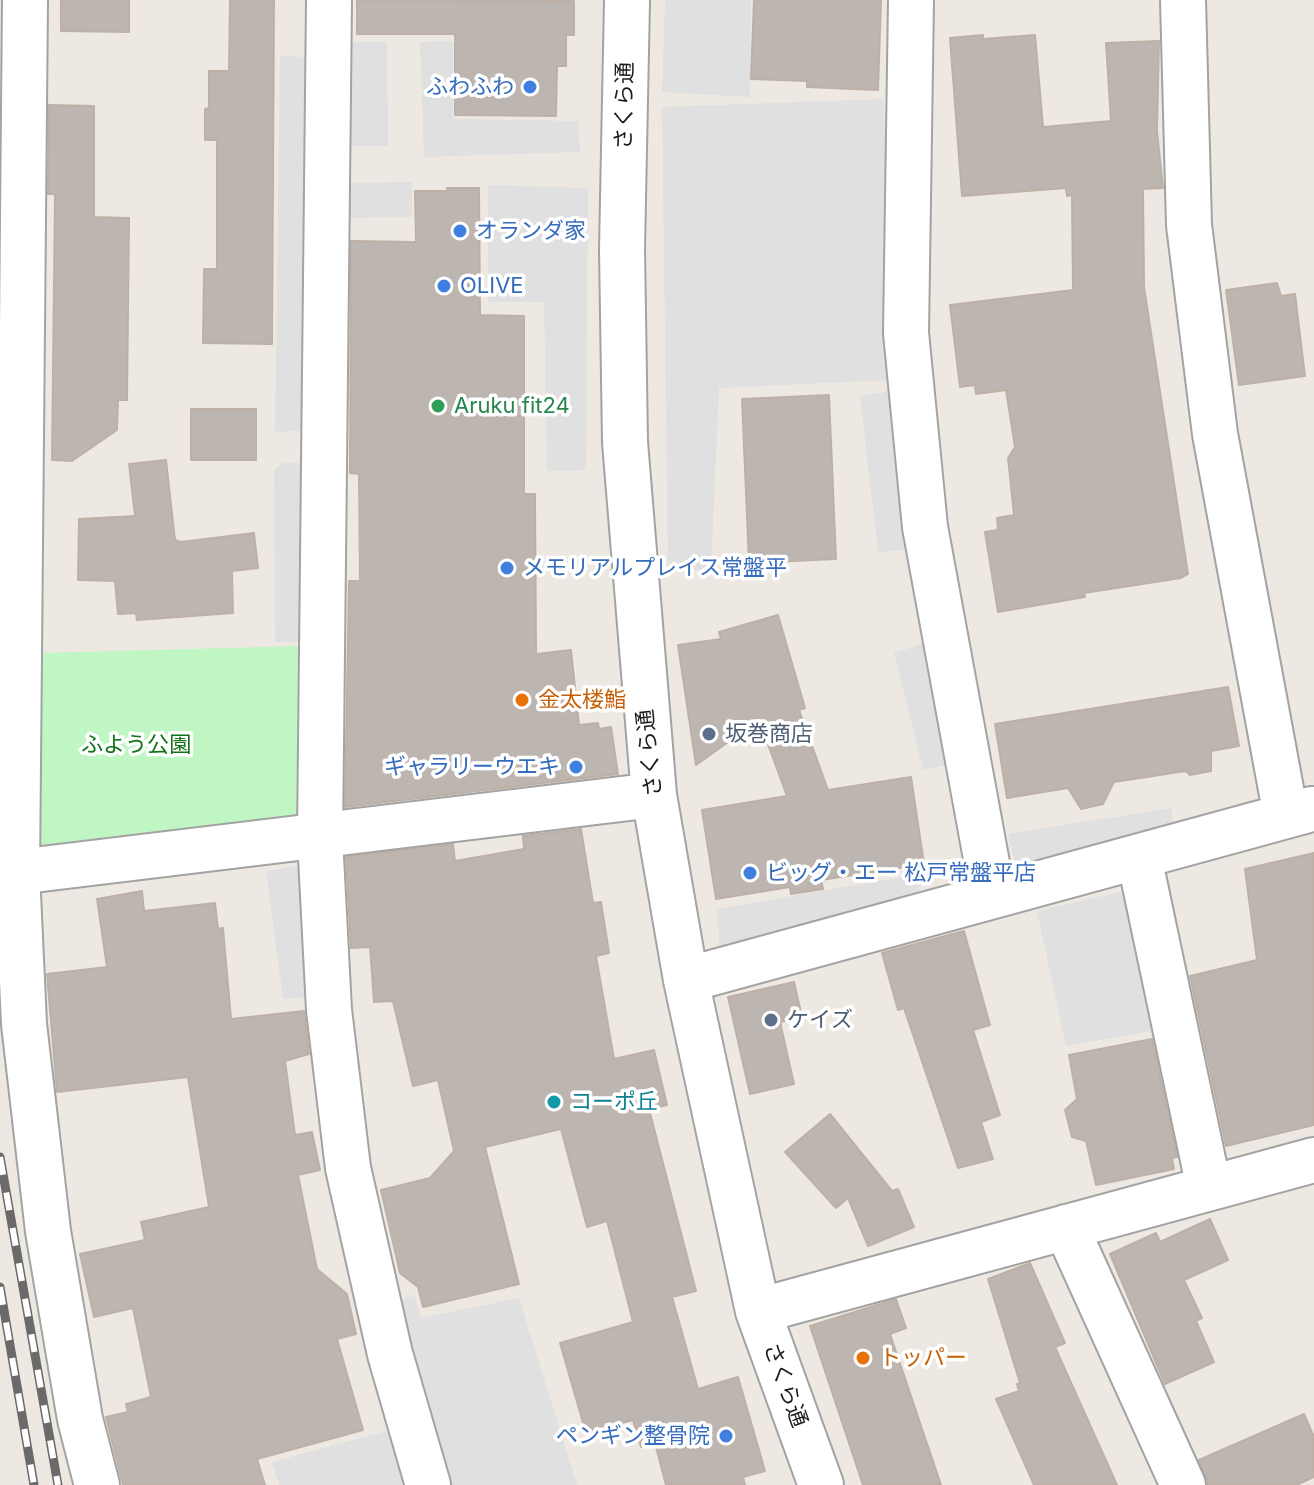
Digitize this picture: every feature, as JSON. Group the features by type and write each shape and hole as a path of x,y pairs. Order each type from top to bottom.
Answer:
{"street":[{"path":"25,0 17,872 24,1024 46,1216 80,1419 97,1485"},
{"path":"329,0 320,838 329,1010 348,1168 390,1354 428,1485"},
{"name":"さくら通","path":"627,0 622,249 625,442 654,795 686,980 758,1311 821,1485"},
{"path":"911,0 906,333 925,527 993,896"},
{"path":"686,980 1300,812 1215,434 1191,240 1183,0"},
{"path":"17,872 320,838 654,795"},
{"path":"1139,857 1209,1188"},
{"path":"758,1311 1314,1160"},
{"path":"1066,1227 1183,1485"}],"green space":[{"name":"ふよう公園","path":"301,646 305,822 40,850 40,653"}],"shaded area":[{"path":"665,0 751,0 750,97 662,92"},
{"path":"453,41 453,119 578,121 580,152 424,157 420,42"},
{"path":"347,42 387,42 388,146 348,146"},
{"path":"280,56 311,57 309,430 275,432"},
{"path":"884,99 891,380 719,388 711,570 668,570 662,107"},
{"path":"412,182 412,217 347,218 346,183"},
{"path":"488,185 588,188 586,470 547,471 544,302 488,302"},
{"path":"893,390 910,549 878,553 860,396"},
{"path":"283,463 309,463 311,642 275,642 274,470"},
{"path":"928,642 956,763 923,770 894,653"},
{"path":"1171,808 1175,831 1028,873 1016,866 1008,834"},
{"path":"301,865 311,997 283,999 266,871"},
{"path":"919,874 919,899 720,954 717,909"},
{"path":"1129,890 1163,1029 1066,1046 1037,911"},
{"path":"415,1295 421,1318 519,1298 577,1485 452,1485 397,1302"},
{"path":"390,1430 405,1485 279,1485 272,1462"}],"building":[{"path":"61,0 129,0 129,32 61,31"},
{"path":"230,0 274,0 272,344 203,343 204,269 217,269 217,140 205,140 205,109 209,108 209,71 229,71"},
{"path":"357,0 574,1 574,35 566,35 566,66 557,66 556,116 455,115 455,34 357,34"},
{"path":"754,0 881,0 878,90 807,87 807,81 751,79"},
{"path":"983,35 983,39 1035,35 1043,127 1111,121 1106,43 1159,41 1157,131 1163,188 1143,189 1144,287 1188,574 1181,578 1084,593 1085,597 998,612 985,532 998,530 997,518 1014,515 1008,458 1015,447 1006,390 976,394 975,385 960,387 950,305 1073,290 1072,195 1067,196 1066,188 962,196 950,38"},
{"path":"49,105 94,106 94,217 129,218 127,400 118,400 117,430 72,461 52,460 55,194 48,194"},
{"path":"447,188 479,188 480,315 524,316 524,494 535,494 536,654 571,650 579,725 598,723 599,729 611,727 618,774 345,807 349,581 360,581 359,474 350,473 351,241 416,242 415,191 447,191"},
{"path":"1277,283 1281,296 1295,294 1305,376 1239,385 1226,290"},
{"path":"829,395 836,559 749,563 742,399"},
{"path":"191,409 256,409 256,460 191,460"},
{"path":"166,460 175,540 181,542 254,533 258,568 232,571 233,613 137,620 136,613 118,614 115,581 78,580 79,519 135,516 129,464"},
{"path":"778,615 805,708 799,710 828,790 911,777 924,864 821,880 823,889 791,894 790,887 716,899 702,810 787,796 759,720 696,765 678,645 721,639 719,632"},
{"path":"1228,687 1239,746 1211,751 1211,771 1190,775 1186,771 1114,782 1103,804 1081,809 1068,788 1007,798 995,724"},
{"path":"581,829 593,903 601,902 609,953 596,956 614,1059 654,1050 667,1105 649,1109 696,1291 672,1297 698,1389 738,1377 765,1471 743,1477 745,1485 666,1485 655,1443 641,1447 633,1420 586,1433 560,1343 633,1322 607,1221 587,1227 561,1129 485,1147 519,1284 423,1307 418,1287 400,1273 381,1190 430,1178 454,1151 438,1080 413,1086 393,1001 374,1002 370,947 351,948 346,857 453,844 455,861 524,849 523,836"},
{"path":"1314,853 1314,1125 1226,1146 1190,976 1257,960 1245,869"},
{"path":"142,891 144,911 215,903 218,929 223,928 231,1019 304,1011 309,1054 285,1061 295,1135 312,1132 320,1170 298,1175 317,1269 347,1294 356,1334 337,1339 363,1430 257,1459 265,1485 123,1485 106,1417 128,1412 126,1404 151,1397 133,1308 94,1317 80,1254 145,1240 141,1222 209,1207 188,1077 57,1092 47,974 107,967 97,899"},
{"path":"964,931 990,1025 973,1030 1000,1115 981,1122 993,1159 958,1168 904,1008 898,1010 882,953"},
{"path":"794,982 802,1017 780,1022 794,1084 750,1094 728,997"},
{"path":"1152,1039 1177,1157 1172,1158 1174,1169 1096,1185 1086,1141 1072,1137 1065,1110 1077,1099 1069,1055"},
{"path":"830,1114 892,1191 898,1189 914,1227 868,1246 848,1198 836,1208 785,1152"},
{"path":"1210,1219 1228,1260 1184,1280 1202,1318 1196,1321 1214,1362 1165,1384 1110,1254 1156,1233 1160,1242"},
{"path":"1030,1263 1065,1343 1055,1347 1117,1485 1034,1485 996,1399 1019,1391 1017,1384 1020,1383 988,1279"},
{"path":"896,1299 906,1328 890,1334 941,1485 863,1485 810,1326"},
{"path":"1304,1414 1314,1437 1314,1477 1297,1485 1208,1485 1199,1460"}],"railway":[{"path":"0,1157 58,1485"},
{"path":"0,1287 34,1485"}],"place":[{"name":"ふわふわ","path":"530,87"},
{"name":"オランダ家","path":"460,231"},
{"name":"OLIVE","path":"444,286"},
{"name":"Aruku fit24","path":"438,406"},
{"name":"メモリアルプレイス常盤平","path":"507,568"},
{"name":"金太楼鮨","path":"522,700"},
{"name":"坂巻商店","path":"709,734"},
{"name":"ギャラリーウエキ","path":"576,767"},
{"name":"ビッグ・エー 松戸常盤平店","path":"750,873"},
{"name":"ケイズ","path":"771,1020"},
{"name":"コーポ丘","path":"554,1102"},
{"name":"トッパー","path":"863,1358"},
{"name":"ペンギン整骨院","path":"726,1436"}]}
